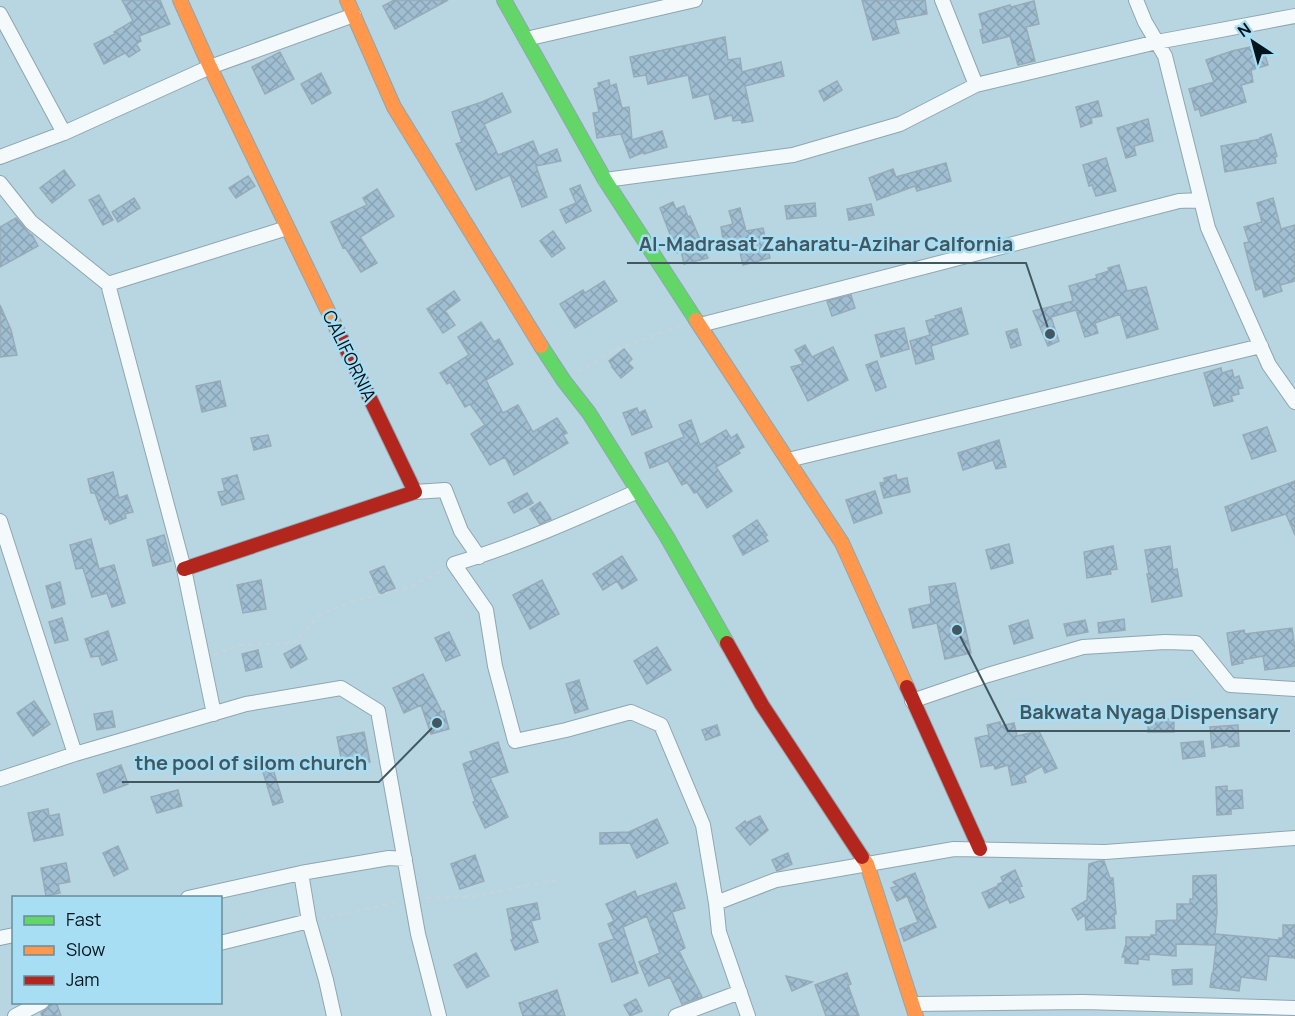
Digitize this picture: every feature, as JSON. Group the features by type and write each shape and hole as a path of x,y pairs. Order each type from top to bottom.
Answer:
{"street":[{"name":"CALIFORNIA","path":"180,0 210,68 415,492"},
{"path":"347,0 394,107 515,305 564,381 588,413 667,537 762,705 867,864 915,1010 1083,1002 1295,1008"},
{"path":"504,0 605,180 842,543 980,849"},
{"path":"526,39 695,0"},
{"path":"942,0 976,85"},
{"path":"1136,0 1145,22 1165,56 1208,228 1269,365 1295,402"},
{"path":"0,14 64,133"},
{"path":"0,157 64,133 210,68 354,15"},
{"path":"605,180 793,155 900,124 976,85 1157,42 1295,16"},
{"path":"0,183 32,222 108,284 184,569 214,714"},
{"path":"698,322 1179,201 1201,200"},
{"path":"108,284 287,228"},
{"path":"788,460 1261,346"},
{"path":"184,569 415,492 445,490 461,531 479,557"},
{"path":"638,491 559,526 479,557 454,564 486,610 495,666 515,741 631,712 661,725 703,825 719,933 748,1016"},
{"path":"0,520 75,754"},
{"path":"912,701 988,675 1083,647 1165,642 1196,643 1230,684 1295,689"},
{"path":"0,779 75,754 246,704 341,688 378,711 418,934 439,1016"},
{"path":"716,903 776,880 954,849 1105,852 1295,838"},
{"path":"193,896 301,873 389,858 405,859"},
{"path":"301,873 309,921 334,1016"},
{"path":"222,943 309,921"},
{"path":"676,1016 740,992"},
{"path":"15,1016 38,1004"}],"path":[{"path":"564,381 612,351 698,322"},
{"path":"202,659 240,645 293,642 322,613 354,601 410,587 454,564"},
{"path":"309,921 413,898 475,896 560,879"}],"building":[{"path":"122,0 160,0 170,24 139,36 141,41 136,44 140,50 129,57 125,53 104,64 94,44 115,34 114,32 133,21"},
{"path":"394,0 448,0 395,29 383,6"},
{"path":"862,0 925,0 927,14 895,20 899,33 873,40"},
{"path":"1034,1 1039,24 1026,27 1035,61 1018,65 1010,36 983,43 980,30 983,29 979,14"},
{"path":"725,37 728,60 740,58 742,72 781,62 784,76 745,86 753,121 742,123 741,120 733,121 732,115 715,119 709,94 693,98 688,75 648,84 646,75 634,77 630,57"},
{"path":"1255,46 1258,57 1265,55 1268,65 1251,70 1253,82 1241,85 1246,102 1201,116 1199,109 1195,110 1189,89 1214,82 1206,60"},
{"path":"280,52 294,79 265,94 252,67"},
{"path":"321,73 331,93 312,104 301,84"},
{"path":"609,80 610,86 616,84 622,108 629,107 632,140 662,131 667,147 630,158 621,134 597,138 593,113 599,112 594,89 599,87 598,83"},
{"path":"837,81 842,90 824,101 819,91"},
{"path":"502,93 511,112 484,124 498,155 533,141 539,156 557,149 561,161 536,166 547,197 522,207 510,175 476,190 456,144 462,142 452,112"},
{"path":"1098,101 1102,116 1091,118 1092,123 1081,127 1076,107"},
{"path":"1148,119 1153,141 1134,146 1136,155 1126,158 1117,128"},
{"path":"1271,134 1277,156 1275,157 1276,163 1225,172 1221,146 1261,139"},
{"path":"1106,158 1116,191 1096,196 1092,185 1089,186 1083,165"},
{"path":"946,163 951,181 917,191 915,186 877,200 869,178 893,169 896,177"},
{"path":"64,170 75,185 52,203 40,188"},
{"path":"248,176 255,186 236,198 229,188"},
{"path":"580,185 591,211 566,223 560,210 576,203 570,189"},
{"path":"377,189 394,216 360,237 377,263 361,272 345,247 343,248 331,222 367,205 363,198"},
{"path":"99,195 113,220 103,225 89,200"},
{"path":"134,198 140,208 118,222 112,212"},
{"path":"1273,198 1281,229 1295,225 1295,281 1280,285 1282,291 1264,297 1262,288 1256,290 1244,243 1249,242 1244,227 1262,222 1257,203"},
{"path":"673,202 676,209 684,206 708,258 684,264 681,251 677,253 660,208"},
{"path":"815,203 816,216 787,219 785,206"},
{"path":"871,204 874,215 849,220 847,209"},
{"path":"740,208 746,231 763,228 770,258 743,265 739,248 725,251 721,227 733,224 729,211"},
{"path":"16,218 32,235 38,246 0,267 0,227"},
{"path":"553,231 565,248 552,257 540,241"},
{"path":"1119,265 1127,291 1146,287 1158,329 1127,338 1120,314 1095,323 1098,333 1085,337 1076,310 1051,317 1059,341 1048,346 1033,311 1073,301 1069,286 1097,278 1096,275"},
{"path":"604,281 617,301 575,328 560,304 583,290 585,293"},
{"path":"454,291 460,300 445,311 455,325 443,333 427,309"},
{"path":"851,295 855,308 832,316 827,301"},
{"path":"0,305 11,330 17,355 0,357"},
{"path":"961,308 968,334 931,346 934,359 916,364 910,341 930,335 926,321"},
{"path":"481,322 494,342 499,339 513,364 486,380 503,413 518,405 533,432 557,418 567,433 563,435 568,443 514,475 505,457 490,465 471,434 485,425 470,404 465,407 450,382 447,384 440,373 469,355 458,337"},
{"path":"904,328 909,349 881,357 875,335"},
{"path":"1017,329 1021,345 1011,348 1006,332"},
{"path":"805,345 812,357 833,347 848,380 808,401 791,367 803,364 795,350"},
{"path":"624,349 632,359 628,363 633,368 621,378 609,361"},
{"path":"877,361 886,387 876,391 866,365"},
{"path":"1221,368 1222,373 1232,370 1234,378 1239,376 1243,388 1238,389 1239,394 1231,396 1233,401 1214,406 1204,373"},
{"path":"220,381 226,406 202,412 196,386"},
{"path":"637,408 639,413 645,410 652,427 632,435 623,413"},
{"path":"691,420 700,445 726,430 731,438 737,434 744,447 738,450 740,453 716,467 732,491 707,508 697,492 694,493 687,482 682,485 668,461 650,468 645,453 684,437 679,425"},
{"path":"1267,427 1276,451 1252,459 1243,435"},
{"path":"268,435 271,446 254,450 251,438"},
{"path":"999,440 1006,467 996,469 993,460 963,470 958,453"},
{"path":"113,472 119,498 127,495 133,512 125,514 126,518 110,524 108,519 105,520 95,493 91,493 88,479"},
{"path":"237,475 244,499 222,505 218,492 225,491 222,479"},
{"path":"896,475 897,480 907,478 910,492 884,498 880,483 885,482 884,478"},
{"path":"1295,481 1295,535 1286,514 1232,531 1225,507"},
{"path":"875,491 882,513 854,523 846,500"},
{"path":"527,493 533,503 514,513 508,503"},
{"path":"540,502 551,519 540,524 530,509"},
{"path":"757,520 767,535 765,537 768,541 743,555 733,536"},
{"path":"164,535 171,561 153,566 147,540"},
{"path":"91,539 99,569 114,565 125,603 112,607 107,593 92,597 83,568 76,569 70,545"},
{"path":"1009,544 1013,563 991,569 986,550"},
{"path":"1113,546 1117,569 1110,570 1111,574 1087,578 1084,552"},
{"path":"1170,546 1173,570 1177,569 1182,596 1152,602 1145,550"},
{"path":"622,556 637,580 622,589 617,581 603,590 593,574"},
{"path":"384,566 395,588 380,594 370,572"},
{"path":"261,580 266,609 243,613 237,585"},
{"path":"542,580 559,614 530,629 513,595"},
{"path":"60,582 65,604 52,608 46,586"},
{"path":"955,583 971,653 945,659 937,623 913,628 909,609 931,604 929,587"},
{"path":"62,618 68,640 55,643 49,622"},
{"path":"1124,619 1125,630 1099,633 1098,623"},
{"path":"1028,620 1033,638 1014,644 1009,626"},
{"path":"1085,620 1088,632 1067,636 1064,624"},
{"path":"1292,628 1295,666 1265,670 1263,656 1242,660 1243,663 1232,665 1227,633 1244,630 1245,634"},
{"path":"108,631 117,660 102,665 99,656 91,657 85,639"},
{"path":"449,632 460,655 446,661 435,638"},
{"path":"300,645 307,659 291,668 284,654"},
{"path":"657,647 671,670 647,684 634,661"},
{"path":"258,650 262,667 246,671 242,654"},
{"path":"423,674 442,712 444,711 449,729 431,734 421,705 404,713 393,688"},
{"path":"579,680 588,709 575,713 566,684"},
{"path":"34,701 50,724 33,736 17,713"},
{"path":"112,711 115,727 97,730 94,714"},
{"path":"1148,719 1174,719 1174,732 1148,732"},
{"path":"1000,722 1001,726 1014,723 1017,736 1039,731 1057,768 1045,773 1042,766 1024,776 1026,782 1012,785 1008,765 995,769 994,765 981,767 975,738 989,735 987,725"},
{"path":"717,725 720,735 706,740 702,730"},
{"path":"1238,725 1239,746 1229,747 1228,745 1212,748 1210,727"},
{"path":"364,732 370,762 343,768 337,737"},
{"path":"1203,741 1205,756 1183,759 1181,743"},
{"path":"498,742 508,772 490,778 508,817 485,828 473,802 475,801 463,764 473,760 470,752"},
{"path":"121,765 128,784 104,793 97,774"},
{"path":"273,769 283,802 273,805 263,772"},
{"path":"1227,786 1227,791 1242,790 1243,808 1231,809 1231,814 1217,815 1216,787"},
{"path":"178,790 182,806 157,813 151,797"},
{"path":"48,809 49,816 59,814 63,835 34,841 28,813"},
{"path":"760,816 768,830 750,845 736,828 745,821 746,823"},
{"path":"657,819 668,843 637,858 630,843 600,844 600,833 629,832"},
{"path":"118,846 128,869 114,876 103,853"},
{"path":"788,853 792,864 777,871 772,860"},
{"path":"475,855 484,881 460,889 451,864"},
{"path":"1104,861 1110,878 1113,878 1115,928 1086,930 1085,915 1078,920 1072,909 1087,900 1089,864"},
{"path":"66,863 70,882 58,884 60,893 46,896 41,868"},
{"path":"1015,870 1024,897 1010,903 1008,899 989,908 982,893 998,886 1003,882 1001,877"},
{"path":"915,873 936,927 904,941 900,929 918,922 907,896 897,901 891,888 897,886 893,882"},
{"path":"1216,875 1215,934 1279,940 1283,938 1283,925 1295,925 1295,958 1269,956 1266,980 1241,977 1239,991 1210,987 1216,945 1176,944 1176,956 1149,954 1149,960 1138,959 1138,964 1125,963 1125,957 1122,957 1126,937 1156,935 1156,921 1177,920 1177,904 1190,904 1190,899 1193,899 1193,876"},
{"path":"676,883 685,908 672,912 685,948 679,951 702,997 682,1004 670,977 649,986 639,962 660,953 647,916 623,927 638,973 612,982 599,944 614,939 608,924 614,921 606,904 635,891 637,897"},
{"path":"537,903 540,919 531,921 538,942 515,950 511,940 513,940 507,909"},
{"path":"476,953 489,976 467,988 454,965"},
{"path":"1192,969 1192,984 1173,985 1172,970"},
{"path":"847,973 851,984 848,985 859,1016 826,1016 815,985"},
{"path":"786,976 812,982 792,991"},
{"path":"557,990 565,1016 523,1016 519,1003"},
{"path":"636,999 642,1011 630,1016 624,1005"},
{"path":"50,1004 57,1004 61,1016 42,1016 41,1013"}],"traffic: fast":[{"path":"504,0 605,180 696,320"},
{"path":"541,346 589,413 667,537 727,643"}],"traffic: slow":[{"path":"180,0 341,338"},
{"path":"347,0 394,107 541,346"},
{"path":"696,320 842,543 907,687"},
{"path":"862,857 867,864 916,1016"}],"traffic: jam":[{"path":"184,569 415,492 341,338"},
{"path":"727,643 762,705 862,857"},
{"path":"907,687 980,849"}],"place":[{"name":"Al-Madrasat Zaharatu-Azihar Calfornia","path":"1050,334"},
{"name":"Bakwata Nyaga Dispensary","path":"957,630"},
{"name":"the pool of silom church","path":"437,723"}]}
